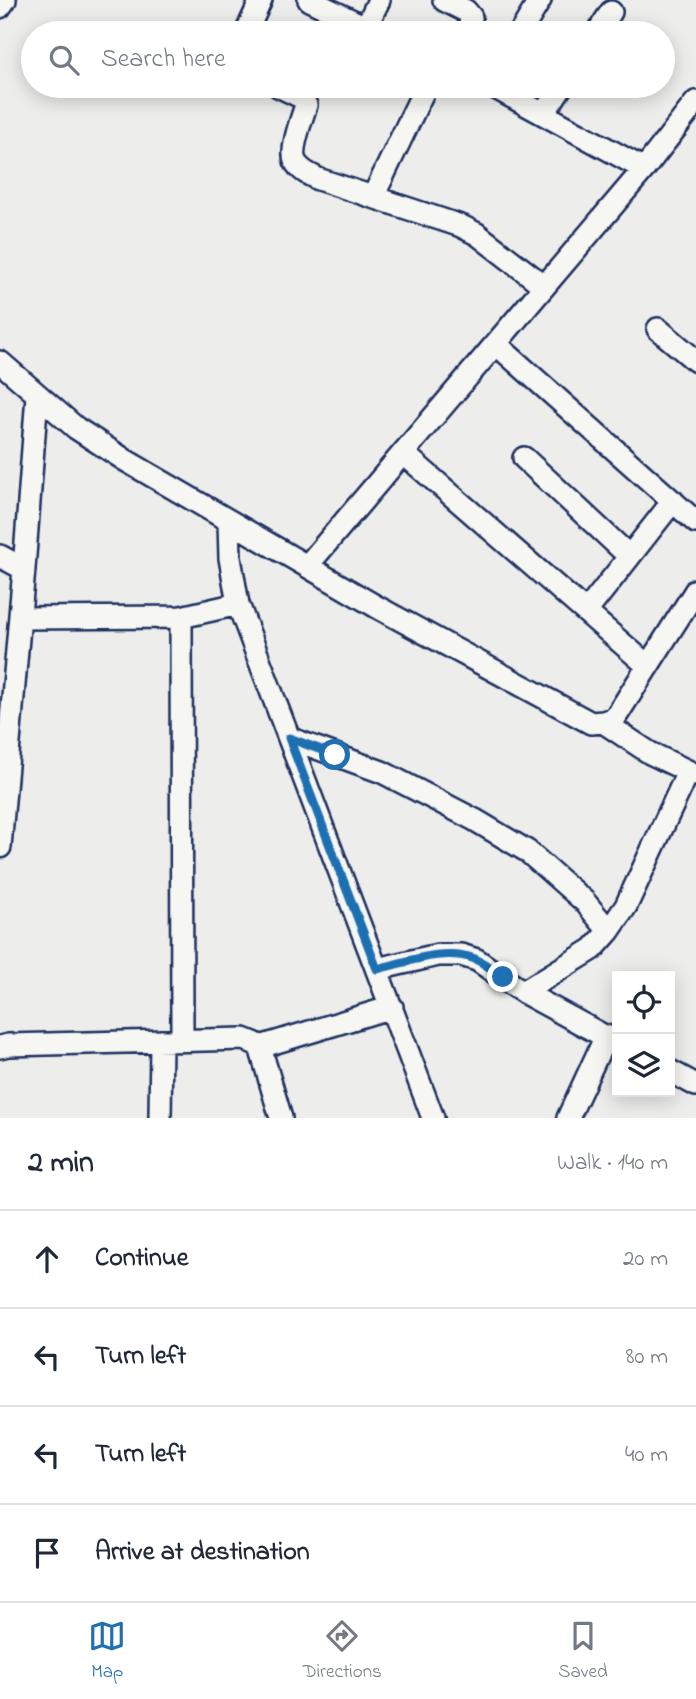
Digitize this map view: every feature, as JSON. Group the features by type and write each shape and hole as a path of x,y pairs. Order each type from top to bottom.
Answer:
{"street":[{"path":"0,7 5,0"},
{"path":"251,21 261,0"},
{"path":"309,0 353,21"},
{"path":"374,21 379,0"},
{"path":"443,0 466,11 471,21"},
{"path":"527,21 540,0"},
{"path":"605,21 611,12"},
{"path":"302,98 306,105 294,150 295,161 301,169 318,179 461,226 477,234 544,286"},
{"path":"373,197 420,98"},
{"path":"515,98 644,169"},
{"path":"544,113 554,98"},
{"path":"307,566 644,169 696,102"},
{"path":"658,330 696,361"},
{"path":"496,344 696,522"},
{"path":"0,362 76,428 125,460 377,607 591,723 615,718 696,590"},
{"path":"0,847 37,395"},
{"path":"404,453 648,666"},
{"path":"524,458 629,556"},
{"path":"586,612 673,501"},
{"path":"229,521 230,558 238,604 433,1118"},
{"path":"0,556 24,569"},
{"path":"20,618 181,617 238,604"},
{"path":"160,1118 172,1041 181,617"},
{"path":"523,992 593,949 609,931 626,906 692,774 650,753 604,722"},
{"path":"289,738 382,772 475,820 527,851 585,902 609,931"},
{"path":"377,969 438,955 477,960 523,992 612,1039 568,1118"},
{"path":"260,1047 392,1007"},
{"path":"0,1047 244,1039 260,1047 281,1118"},
{"path":"675,1074 696,1085"}],"route":[{"path":"335,755 289,738 377,969 438,955 461,956 477,960 503,977"}]}
